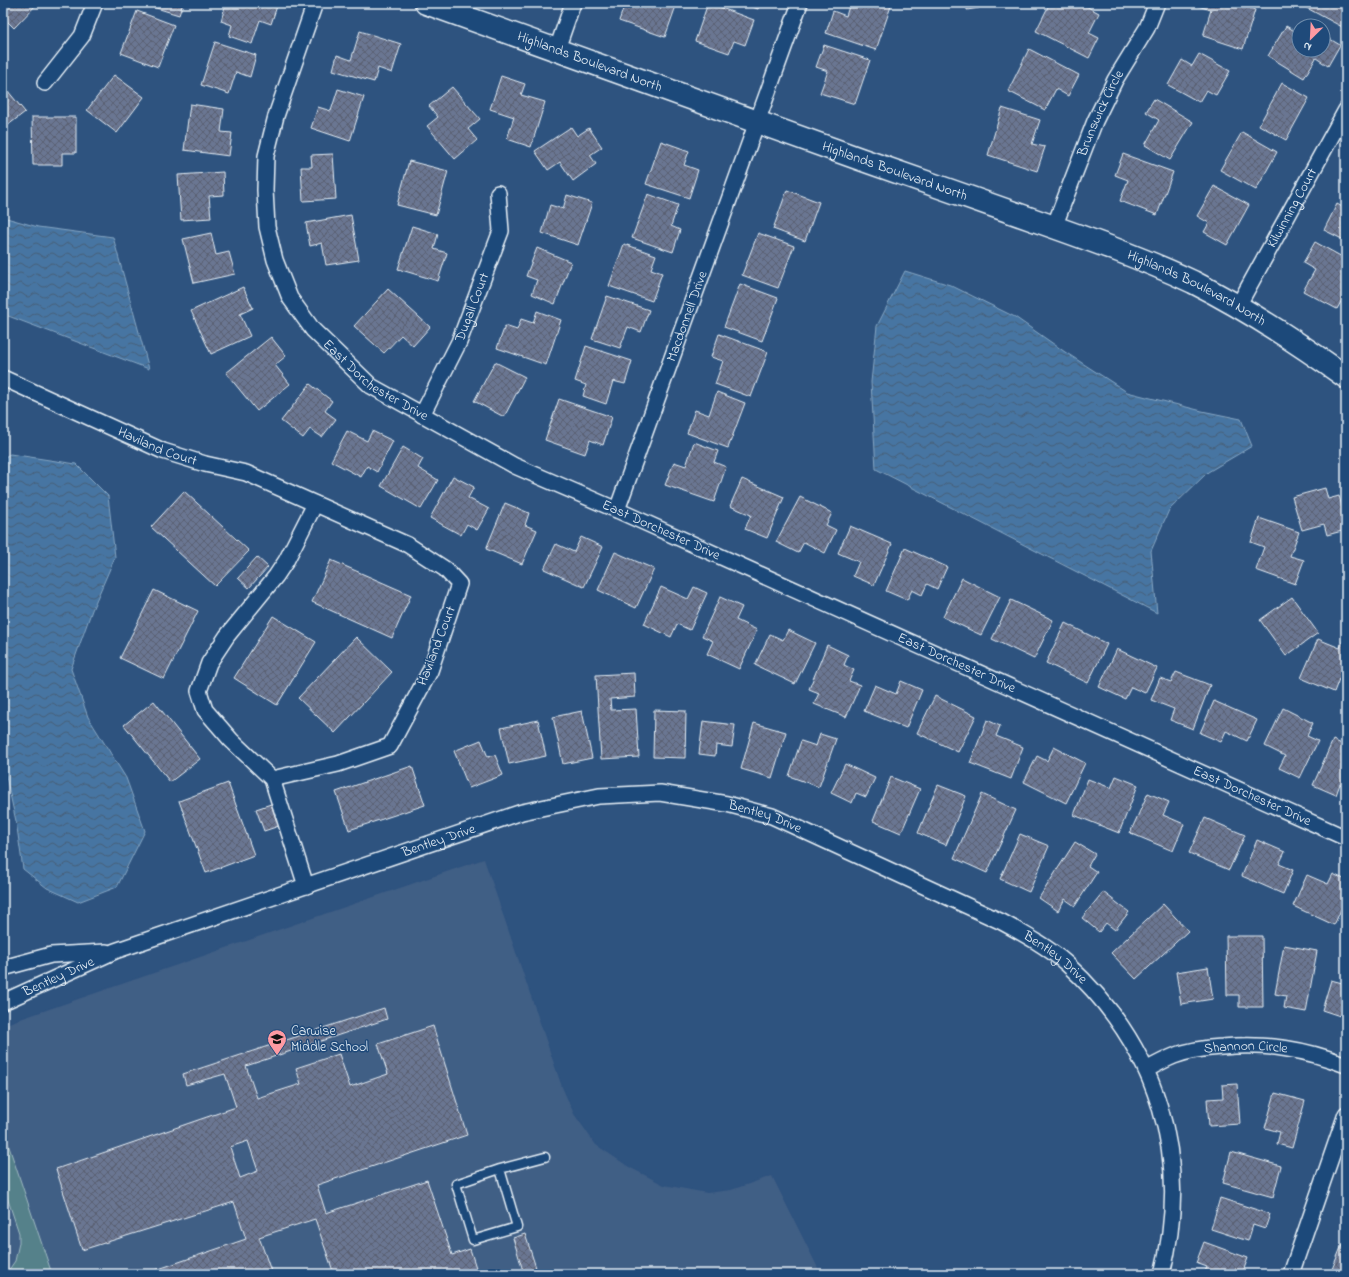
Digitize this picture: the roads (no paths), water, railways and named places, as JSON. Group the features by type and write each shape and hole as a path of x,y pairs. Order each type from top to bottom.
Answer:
{"street":[{"path":"45,83 82,36 95,3"},
{"name":"East Dorchester Drive","path":"315,3 276,116 266,156 265,190 267,227 275,260 290,298 313,330 371,386 516,466 1346,838"},
{"name":"Highlands Boulevard North","path":"426,3 1054,227 1144,261 1193,282 1238,306 1300,344 1346,377"},
{"path":"557,49 573,3"},
{"name":"Macdonnell Drive","path":"617,510 800,3"},
{"name":"Brunswick Circle","path":"1054,227 1095,121 1115,80 1147,28 1156,3"},
{"name":"Kilwinning Court","path":"1238,306 1346,110"},
{"name":"Dugall Court","path":"422,415 459,342 501,231 498,193"},
{"name":"Haviland Court","path":"3,378 163,451 205,464 246,473 408,545 445,569 459,584 430,671 390,746 338,764 272,779"},
{"path":"306,886 272,779 231,740 205,710 199,691 209,663 227,636 276,576 286,561 315,504"},
{"name":"Bentley Drive","path":"3,1002 115,952 522,812 600,796 660,793 727,804 772,816 1002,922 1035,941 1066,964 1098,995 1134,1045 1146,1070 1166,1127 1172,1172 1171,1219 1169,1239 1162,1274"},
{"name":"Bentley Drive","path":"4,965 50,955 115,952"},
{"name":"Shannon Circle","path":"1146,1070 1175,1056 1199,1049 1237,1046 1274,1046 1293,1049 1314,1054 1346,1065"},
{"path":"1291,1274 1346,1114"}],"lane":[{"path":"500,1169 517,1227 473,1240 456,1184 500,1169 545,1157"}],"water":[{"path":"3,217 38,227 113,237 149,369 3,314"},
{"path":"905,271 950,285 1015,317 1065,352 1127,392 1202,411 1241,419 1252,446 1208,472 1169,510 1151,551 1157,613 876,469 871,382 877,326"},
{"path":"10,454 76,464 108,496 115,557 92,610 71,669 88,717 126,778 145,831 117,887 78,902 47,888 23,869 16,821 3,763 3,458"}],"place":[{"name":"Carwise Middle School","path":"277,1056"}]}
